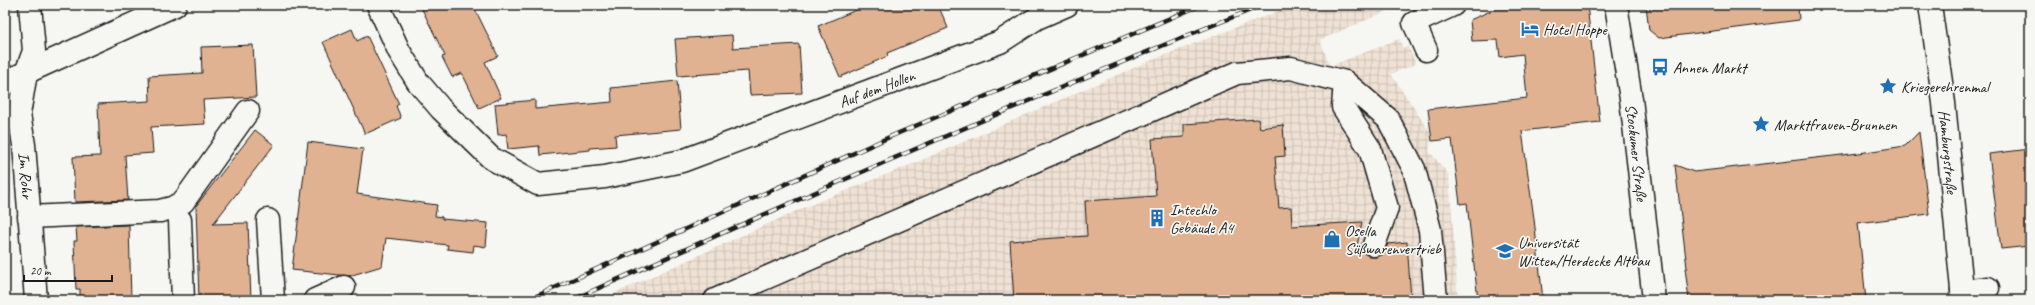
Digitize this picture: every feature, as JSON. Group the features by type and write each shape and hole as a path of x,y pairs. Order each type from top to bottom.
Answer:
{"street":[{"name":"Im Rohr","path":"30,5 34,51 26,73 19,114 24,145 36,300"},
{"path":"5,82 175,5"},
{"name":"Auf dem Hollen","path":"378,5 399,51 418,82 441,109 491,158 538,184 605,177 682,161 1000,42 1037,18 1067,5"},
{"path":"1426,50 1414,23 1453,5"},
{"name":"Stockumer Straße","path":"1616,5 1631,99 1654,300"},
{"name":"Hamburgstraße","path":"1930,5 1944,103 1963,296"},
{"path":"715,300 1238,73 1291,68 1345,82 1388,119 1414,169 1430,230 1436,300"},
{"path":"1345,82 1343,107 1370,149 1387,208 1374,245"},
{"path":"29,217 160,211 172,208 183,202 248,111"},
{"path":"180,220 183,300"},
{"path":"268,220 272,300"},
{"path":"315,300 344,287"},
{"path":"1963,296 1988,288"}],"shaded area":[{"path":"1294,5 1401,5 1320,40 1330,66 1399,39 1403,48 1408,46 1416,64 1391,74 1432,135 1429,151 1449,175 1458,300 600,300 803,208 915,163 1152,60"}],"building":[{"path":"420,5 473,5 498,56 485,62 501,98 479,108 462,73 452,77 442,57 445,56"},
{"path":"868,5 938,5 948,28 887,53 888,56 840,77 818,26"},
{"path":"1504,5 1587,5 1600,122 1522,131 1543,300 1478,300 1467,203 1460,204 1452,139 1432,141 1428,109 1527,98 1523,54 1500,57 1498,40 1472,41 1470,20"},
{"path":"1646,5 1798,5 1799,20 1659,38 1649,30"},
{"path":"352,29 357,41 367,36 399,104 396,106 401,118 365,134 323,42"},
{"path":"732,35 733,48 799,44 802,93 750,95 748,71 678,76 675,39"},
{"path":"253,45 256,97 203,100 205,124 151,127 153,153 125,155 128,200 75,202 73,157 100,156 98,104 150,101 149,76 202,73 201,47"},
{"path":"677,81 681,129 615,135 616,146 540,155 539,146 508,149 506,134 498,135 495,104 535,100 535,109 612,102 611,88"},
{"name":"Intechlo Gebäude A4","path":"1258,119 1260,128 1283,125 1285,156 1275,157 1279,208 1291,207 1292,226 1362,222 1357,246 1362,246 1364,253 1370,257 1382,255 1388,244 1407,242 1411,300 1014,300 1010,241 1087,236 1085,201 1156,196 1152,139 1184,137 1184,124"},
{"path":"255,130 274,145 213,224 248,223 251,300 199,300 196,206"},
{"path":"1919,132 1929,214 1858,223 1866,300 1689,300 1685,268 1687,268 1675,165 1694,172 1859,153 1905,146"},
{"path":"308,142 363,149 357,194 437,205 435,216 442,217 442,219 488,223 486,247 474,245 473,252 447,249 448,245 386,238 382,266 349,276 292,270"},
{"path":"2030,149 2030,246 2001,249 1989,154"},
{"path":"129,225 131,300 80,300 80,289 76,289 74,241 77,241 76,227"}],"railway":[{"path":"528,300 894,135 1201,5"},
{"path":"572,300 916,149 1263,5"}],"place":[{"name":"Hotel Hoppe","path":"1530,29"},
{"name":"Annen Markt","path":"1660,67"},
{"name":"Kriegerehrenmal","path":"1888,86"},
{"name":"Marktfrauen-Brunnen","path":"1761,124"},
{"name":"Intechlo Gebäude A4","path":"1157,218"},
{"name":"Osella Süßwarenvertrieb","path":"1332,239"},
{"name":"Universität Witten/Herdecke Altbau","path":"1505,251"}]}
